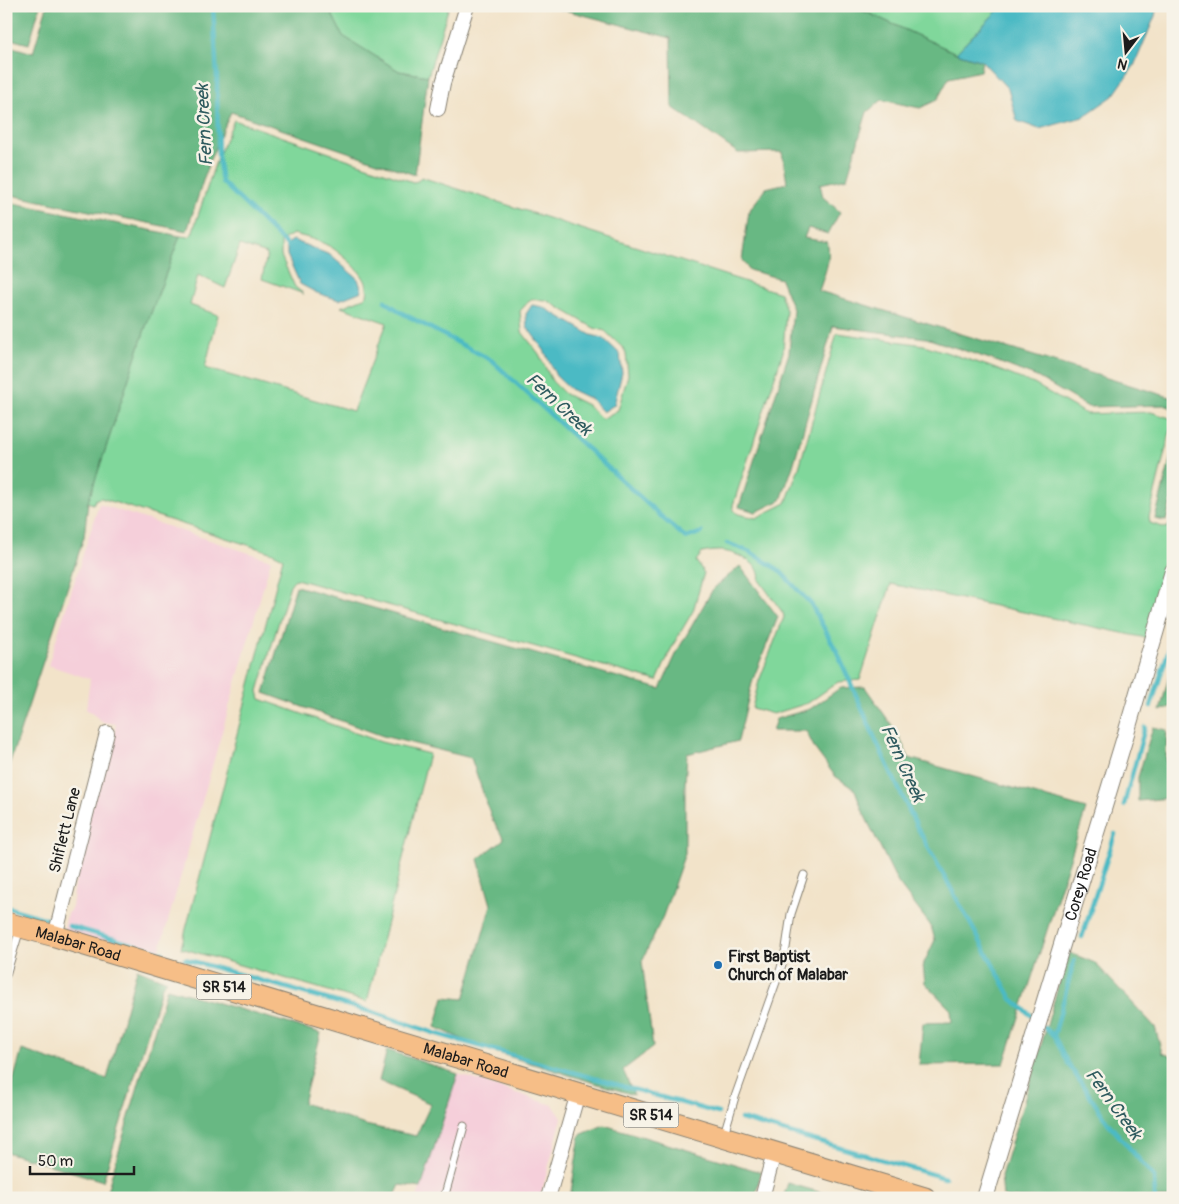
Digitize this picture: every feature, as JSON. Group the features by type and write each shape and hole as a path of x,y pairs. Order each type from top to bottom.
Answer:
{"main road":[{"name":"Malabar Road","path":"14,925 925,1198"}],"street":[{"path":"438,109 467,6"},
{"name":"Corey Road","path":"985,1198 1173,571"},
{"name":"Shiflett Lane","path":"55,936 106,733"},
{"path":"548,1198 578,1093"},
{"path":"762,1198 774,1152"}],"lane":[{"path":"723,1137 735,1097 781,968 786,948 790,914 804,875"},
{"path":"6,975 14,925"},
{"path":"444,1198 464,1126"}],"shaded area":[{"path":"99,504 271,560 160,949 159,962 64,930 66,917 72,907 78,862 106,749 113,739 116,724 103,722 86,709 90,679 48,665"},
{"path":"458,1074 553,1105 562,1118 540,1198 417,1198"}],"green space":[{"path":"6,6 40,6 29,44 6,38"},
{"path":"47,6 328,6 343,36 399,71 428,76 415,175 231,112 209,162 187,231 11,195 6,200 6,45 33,53"},
{"path":"328,6 449,6 428,76 399,71 342,36"},
{"path":"549,6 853,6 956,53 982,61 980,71 949,78 937,100 920,108 882,100 867,112 847,178 820,184 823,197 840,212 828,234 808,228 804,238 827,242 829,254 819,291 1173,398 1173,410 1167,405 1088,407 1037,377 926,338 833,326 793,466 781,500 756,512 739,507 789,353 793,309 781,279 749,270 742,260 749,211 766,188 787,183 782,152 738,153 672,107 671,38"},
{"path":"853,6 1002,6 956,53"},
{"path":"234,120 413,182 418,181 421,177 780,293 786,310 783,352 733,505 733,510 738,514 756,518 786,503 799,468 837,333 924,345 988,366 1034,384 1086,414 1151,412 1173,419 1149,517 1150,523 1166,528 1171,524 1173,518 1173,546 1146,638 891,584 860,680 838,682 808,703 773,714 752,708 759,681 784,617 783,613 759,580 757,568 738,555 724,551 702,553 696,561 704,573 693,611 673,645 657,681 296,579 290,585 258,691 260,699 381,742 429,754 367,1002 181,948 283,558 273,553 101,498 96,499 93,504 88,502 145,329 180,236 189,237 192,234 215,164","holes":["293,234 329,246 351,263 362,275 368,289 367,295 341,307 387,323 353,411 205,368 218,315 190,305 198,275 225,288 240,245 267,254 262,279 304,294 295,287 281,256 281,241","531,299 546,300 594,328 605,331 624,349 628,375 618,410 602,419 587,405 565,394 552,381 539,354 522,332 520,311"]},
{"path":"13,203 180,236 145,329 88,502 84,537 9,765 6,785 6,209"},
{"path":"1173,449 1173,494 1166,521 1155,519"},
{"path":"740,566 778,617 753,679 738,741 687,754 685,853 663,916 642,961 653,1047 623,1070 634,1095 485,1049 435,1027 444,997 464,999 491,905 478,859 504,839 492,819 471,758 383,736 264,693 296,586 660,689 679,648 713,589"},
{"path":"1173,661 1173,706 1160,711"},
{"path":"865,687 898,734 909,758 1086,809 1004,1064 919,1065 923,1023 952,1022 951,1010 925,983 923,965 935,940 931,926 898,883 864,814 855,790 835,776 815,749 806,731 772,731 776,719 810,709 840,688"},
{"path":"1153,727 1167,730 1166,762 1173,772 1173,800 1170,798 1138,801 1138,777"},
{"path":"1068,952 1095,963 1155,1027 1162,1053 1173,1057 1173,1198 1008,1198 1003,1196 1001,1176"},
{"path":"137,969 167,981 162,986 103,1181 6,1152 6,1106 22,1050 107,1079"},
{"path":"167,988 321,1033 303,1103 365,1125 416,1136 431,1104 379,1081 387,1050 458,1074 421,1188 400,1185 394,1198 105,1198"},
{"path":"604,1125 761,1172 755,1198 570,1198 580,1135"},
{"path":"788,1183 840,1198 783,1198"}],"water":[{"path":"1002,6 1157,6 1155,16 1134,66 1113,96 1083,117 1039,129 1017,121 1008,89 982,61 956,53"},
{"path":"293,240 330,255 358,279 362,291 339,300 317,293 300,284 287,255 287,244"},
{"path":"532,305 543,307 591,335 603,338 620,354 622,373 614,405 603,412 591,399 570,389 556,376 544,350 527,327 526,314"}],"waterway":[{"name":"Fern Creek","path":"213,6 217,78 218,156 222,182 290,248"},
{"name":"Fern Creek","path":"385,301 402,313 491,360 686,538 702,532"},
{"name":"Fern Creek","path":"727,543 750,552 779,570 811,604 837,652 916,825 1012,999 1032,1016"},
{"path":"1151,706 1173,636"},
{"path":"1124,805 1145,727"},
{"path":"1082,937 1115,834"},
{"path":"6,907 47,919"},
{"path":"69,926 163,953"},
{"path":"185,959 375,1013 437,1034 718,1113"},
{"path":"1054,1036 1074,961"},
{"name":"Fern Creek","path":"1044,1027 1054,1036 1067,1062 1108,1123 1154,1177 1155,1198"},
{"path":"741,1119 945,1178"}],"place":[{"name":"First Baptist Church of Malabar","path":"718,965"}]}
